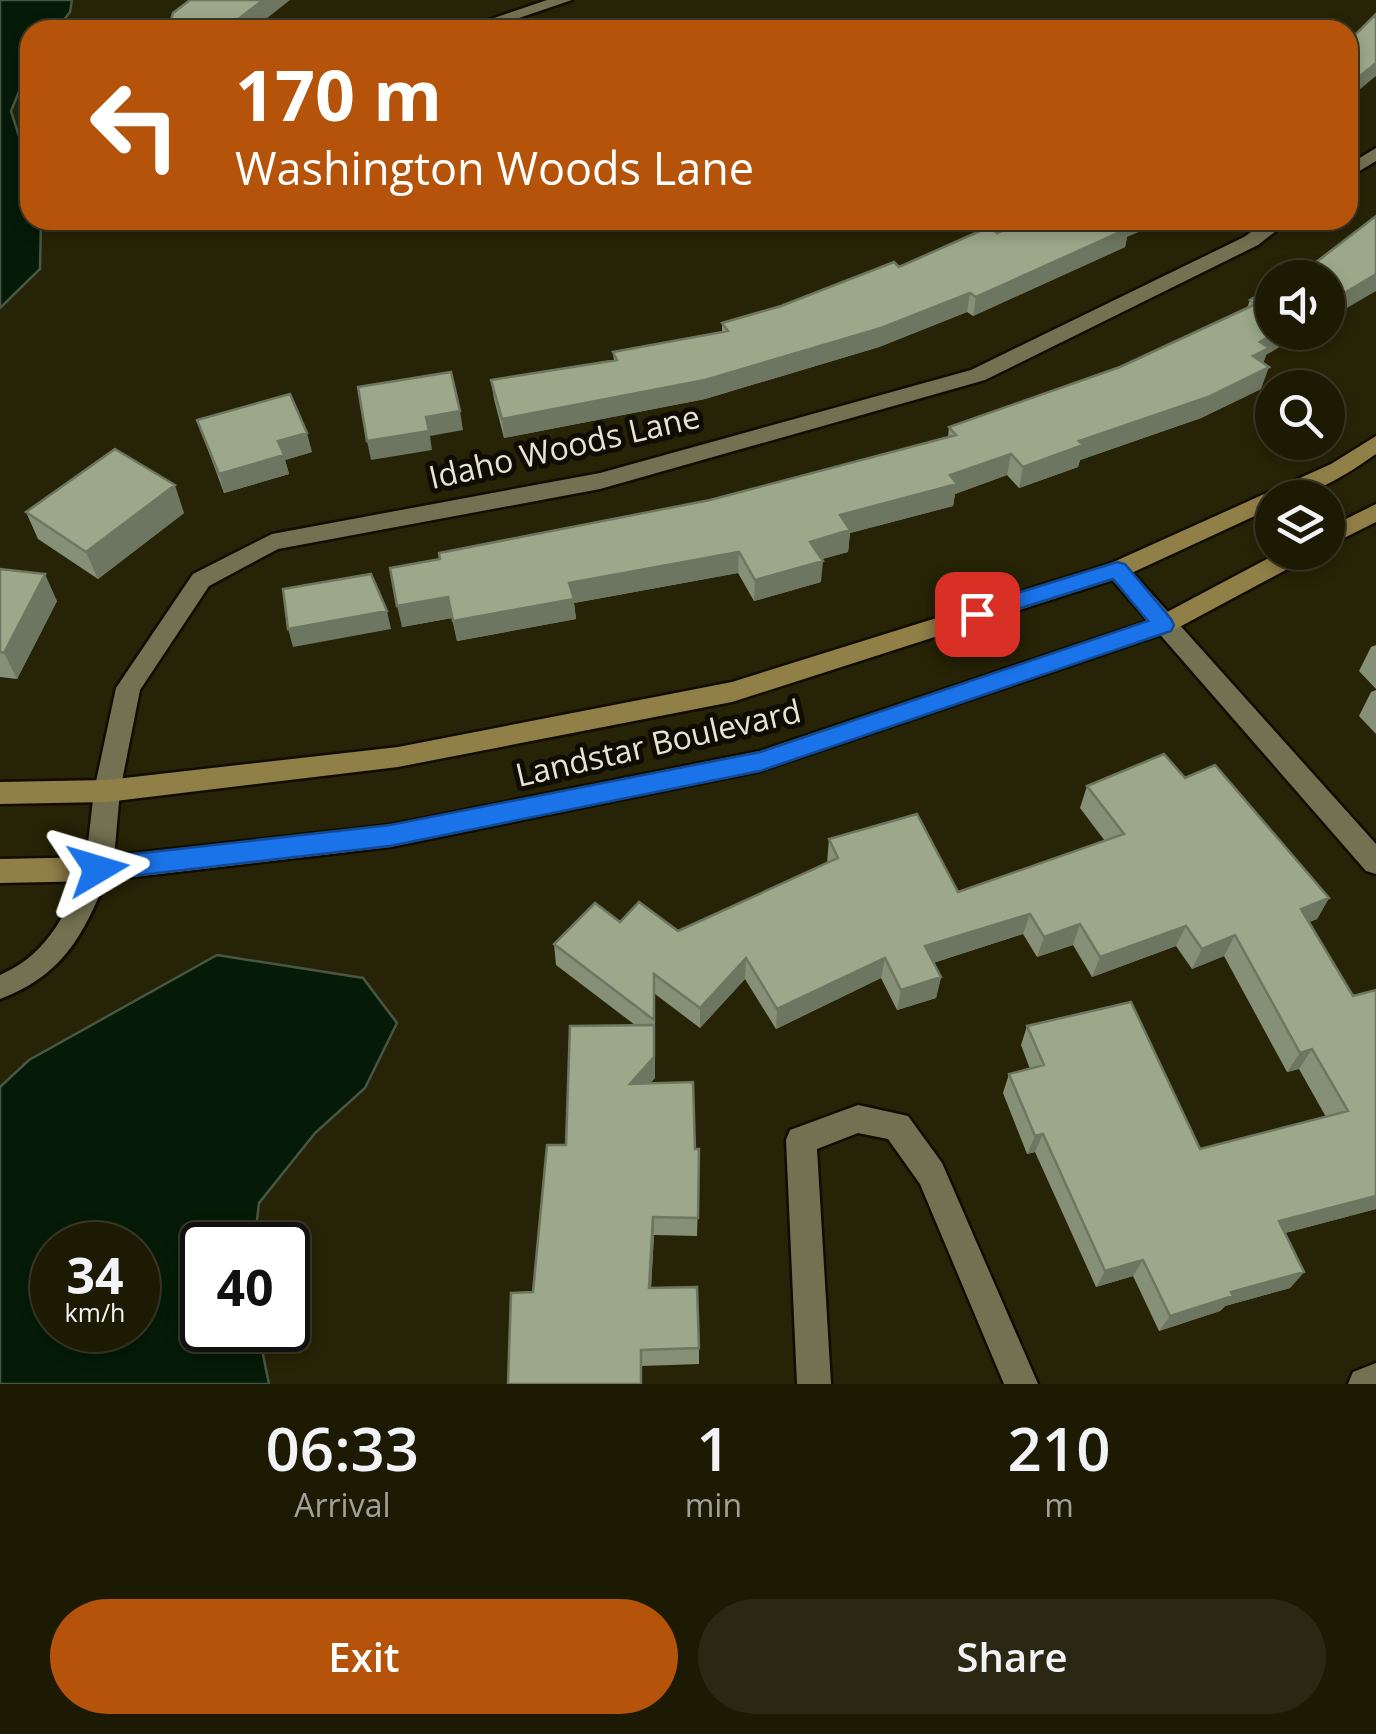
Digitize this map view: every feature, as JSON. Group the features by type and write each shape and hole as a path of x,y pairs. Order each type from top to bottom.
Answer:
{"street":[{"path":"499,20 564,0"},
{"name":"Idaho Woods Lane","path":"98,869 107,792 128,688 201,580 272,542 600,481 978,375 1251,242 1267,230"},
{"name":"Landstar Boulevard","path":"1314,480 1339,469 1376,443"},
{"name":"Landstar Boulevard","path":"0,794 107,792 398,757 732,692 1117,570 1255,507"},
{"path":"1345,529 1376,512"},
{"path":"1117,570 1376,862"},
{"name":"Landstar Boulevard","path":"0,871 98,869 390,836 760,761 1163,625 1266,570"},
{"path":"814,1384 800,1140 858,1119 897,1126 931,1174 1021,1384"},
{"path":"1364,1384 1376,1380"}],"lane":[{"path":"0,988 42,968 71,931 98,869"}],"shaded area":[{"path":"0,0 72,0 64,20 20,20 20,89 11,111 20,139 20,230 41,230 40,269 0,308"},
{"path":"217,955 363,978 397,1023 365,1088 315,1133 259,1203 257,1222 180,1222 180,1352 262,1352 269,1384 0,1384 0,1087 29,1060"}],"building":[{"path":"190,0 263,0 237,20 171,20 173,13"},
{"path":"1376,14 1376,63 1358,78 1358,32"},
{"path":"1376,216 1376,274 1345,293 1345,260 1319,260"},
{"path":"982,230 1125,230 976,297 970,293 881,328 705,380 502,419 491,380 617,360 613,352 728,331 722,323 781,306 894,262 899,267"},
{"path":"1255,304 1255,350 1265,350 1253,356 1269,367 1255,370 1255,374 1208,397 1079,441 1083,445 1023,467 1011,454 950,475 957,484 840,515 850,530 810,542 823,561 755,580 739,552 569,583 574,599 453,621 448,597 397,606 390,568 440,559 439,553 710,500 956,435 949,427 1120,367"},
{"path":"451,372 460,411 426,417 429,431 367,441 358,387"},
{"path":"290,394 307,433 278,441 284,455 219,474 197,420"},
{"path":"115,449 175,485 86,552 26,512"},
{"path":"0,569 45,574 4,653 0,652"},
{"path":"371,574 387,611 288,629 283,589"},
{"path":"1164,754 1185,778 1215,765 1329,898 1301,909 1353,996 1376,990 1376,1196 1279,1221 1304,1272 1231,1292 1233,1296 1170,1316 1143,1260 1105,1271 1043,1134 1035,1136 1009,1074 1044,1065 1027,1026 1131,1002 1200,1149 1348,1111 1312,1049 1300,1053 1235,935 1202,949 1186,926 1100,957 1080,924 1044,937 1030,914 925,946 941,977 901,990 885,958 777,1009 746,958 700,1008 654,974 654,1020 554,944 595,903 620,922 639,902 678,931 838,858 829,839 917,814 958,892 1124,834 1087,786"},
{"path":"654,1025 654,1057 630,1084 693,1082 695,1149 699,1149 698,1218 653,1217 649,1288 697,1287 699,1348 641,1350 641,1384 508,1384 511,1293 533,1292 547,1145 566,1145 570,1026"}],"route":[{"path":"98,869 390,836 760,761 1163,625 1117,570 977,614"}]}
